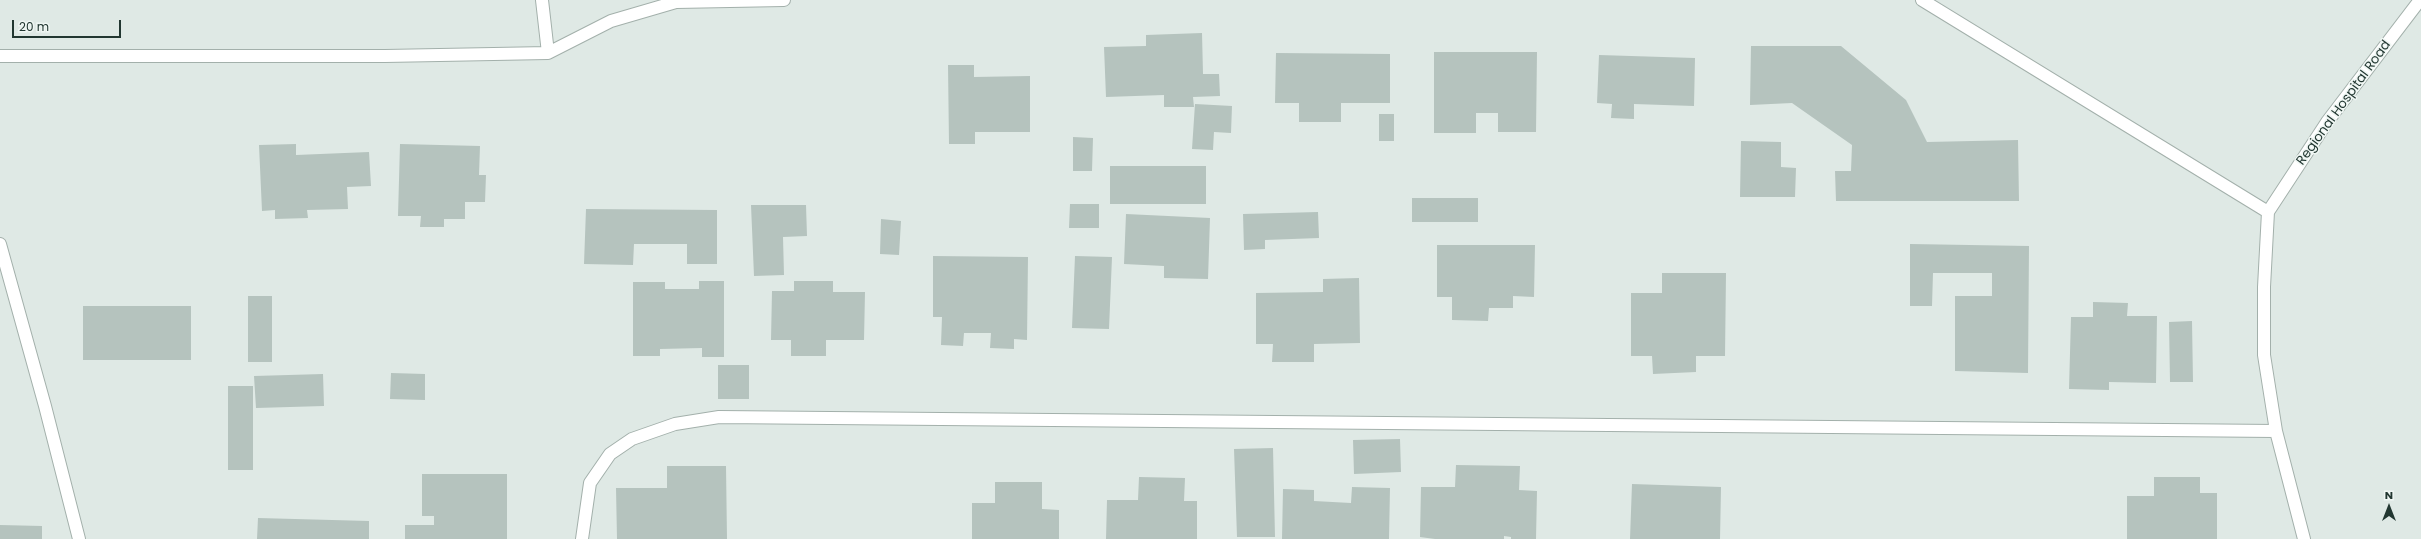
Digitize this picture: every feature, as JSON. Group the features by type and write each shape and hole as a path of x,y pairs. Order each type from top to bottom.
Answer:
{"street":[{"path":"542,0 548,53"},
{"path":"0,56 385,56 548,53 611,21 676,2 784,0"},
{"path":"1922,0 2268,212"},
{"name":"Regional Hospital Road","path":"2304,539 2276,431 2264,355 2264,287 2268,212 2326,122 2420,0"},
{"path":"0,244 45,406 79,539"},
{"path":"582,539 590,483 610,454 632,439 675,424 720,416 2276,431"}],"building":[{"path":"1202,33 1203,74 1219,74 1220,96 1193,97 1194,107 1164,107 1164,95 1106,97 1104,47 1146,46 1146,35"},
{"path":"1751,46 1841,46 1906,100 1927,142 2018,140 2019,201 1836,201 1835,171 1851,171 1852,145 1792,103 1750,105"},
{"path":"1434,52 1537,52 1536,132 1498,132 1498,113 1476,113 1476,133 1434,133"},
{"path":"1276,53 1390,54 1390,103 1341,103 1341,122 1299,122 1299,103 1275,103"},
{"path":"1599,55 1695,58 1694,106 1634,104 1634,119 1611,118 1612,104 1597,103"},
{"path":"948,65 974,65 974,77 1030,76 1030,132 975,132 975,144 949,144"},
{"path":"1195,104 1232,106 1231,133 1214,132 1213,150 1192,149"},
{"path":"1379,114 1394,114 1394,141 1379,141"},
{"path":"1073,137 1093,138 1092,171 1073,171"},
{"path":"1741,141 1781,142 1781,167 1796,168 1795,197 1740,197"},
{"path":"296,144 296,155 369,152 371,186 347,187 348,209 307,210 308,218 275,219 275,210 262,211 259,145"},
{"path":"400,144 480,146 479,175 486,175 485,202 465,202 465,219 444,219 444,227 420,227 421,216 398,216"},
{"path":"1110,166 1206,166 1206,204 1110,204"},
{"path":"1412,198 1478,198 1478,222 1412,222"},
{"path":"1070,204 1099,204 1099,228 1069,228"},
{"path":"751,205 806,205 807,236 783,237 784,275 754,276"},
{"path":"586,209 717,210 717,264 687,264 687,244 634,244 633,265 584,264"},
{"path":"1318,212 1319,238 1265,240 1265,249 1244,250 1243,214"},
{"path":"1126,214 1210,218 1208,279 1164,278 1164,266 1124,264"},
{"path":"881,219 901,221 899,255 880,254"},
{"path":"1910,244 2029,246 2028,373 1955,371 1955,296 1992,296 1992,273 1933,273 1932,306 1910,306"},
{"path":"1437,245 1535,245 1534,297 1513,296 1513,308 1489,308 1488,321 1452,320 1452,297 1437,297"},
{"path":"933,256 1028,257 1027,340 1014,339 1014,349 990,348 991,333 964,333 963,346 941,345 942,317 933,317"},
{"path":"1075,256 1112,257 1109,329 1072,328"},
{"path":"1662,273 1726,273 1725,356 1696,356 1696,372 1653,374 1652,356 1631,356 1631,293 1662,293"},
{"path":"1359,278 1360,343 1314,344 1314,362 1272,362 1273,344 1256,344 1256,293 1323,292 1323,279"},
{"path":"699,281 724,281 724,357 702,357 702,348 660,349 660,356 633,356 633,282 665,282 665,289 699,289"},
{"path":"794,281 833,281 833,292 865,292 864,340 826,340 826,356 791,356 791,340 771,340 772,291 794,291"},
{"path":"248,296 272,296 272,362 248,362"},
{"path":"2093,302 2128,303 2127,316 2157,316 2156,383 2109,382 2109,390 2069,389 2071,317 2093,317"},
{"path":"83,306 191,306 191,360 83,360"},
{"path":"2192,321 2193,382 2170,382 2169,322"},
{"path":"718,365 749,365 749,399 718,399"},
{"path":"391,373 425,374 425,400 390,399"},
{"path":"323,374 324,406 256,408 254,376"},
{"path":"228,386 253,386 253,470 228,470"},
{"path":"1400,439 1401,472 1354,474 1353,440"},
{"path":"1273,448 1275,537 1237,537 1234,449"},
{"path":"1456,465 1520,466 1519,490 1537,491 1536,539 1511,539 1511,537 1504,536 1504,539 1435,539 1420,537 1421,487 1455,487"},
{"path":"667,466 726,466 727,539 617,539 616,488 667,488"},
{"path":"422,474 507,474 507,539 405,539 405,525 434,525 434,516 422,516"},
{"path":"1139,477 1185,478 1184,501 1197,501 1197,539 1106,539 1107,500 1138,500"},
{"path":"2154,477 2200,477 2200,493 2217,493 2217,539 2127,539 2127,496 2154,496"},
{"path":"995,482 1042,482 1042,509 1059,510 1059,539 972,539 972,503 995,503"},
{"path":"1632,484 1721,487 1720,539 1630,539"},
{"path":"1352,487 1390,488 1389,539 1282,539 1283,489 1314,490 1314,501 1351,503"},
{"path":"258,518 369,521 369,539 257,539"},
{"path":"0,525 42,526 42,539 0,539"}]}
